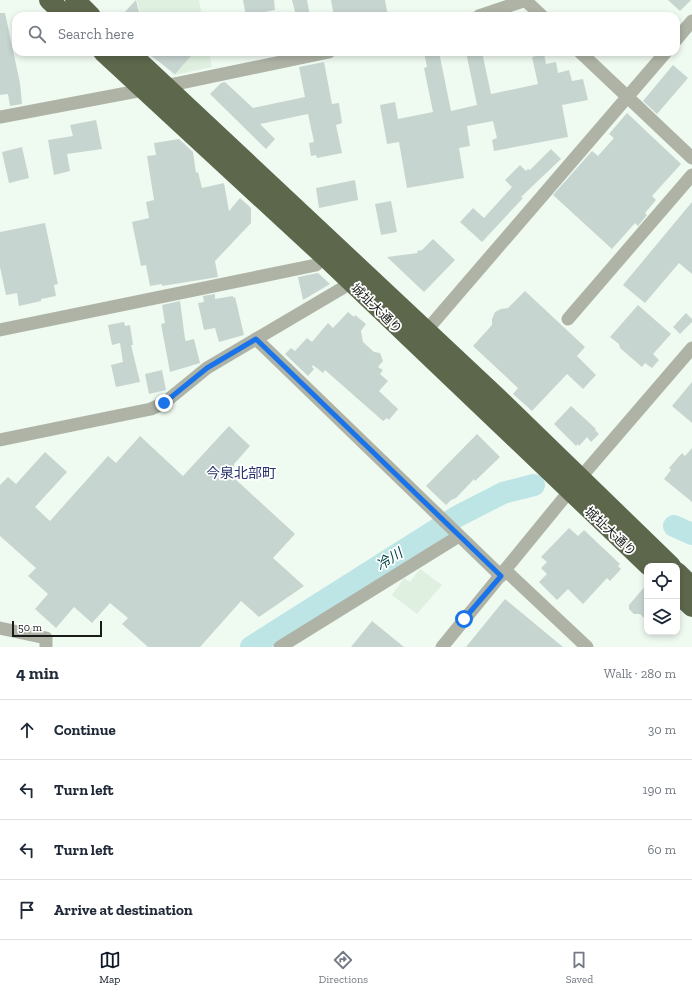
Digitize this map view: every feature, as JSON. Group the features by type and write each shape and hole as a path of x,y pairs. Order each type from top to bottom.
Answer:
{"highway":[{"path":"49,0 62,12"},
{"path":"75,0 88,12"},
{"name":"城址大通り","path":"107,56 142,90 325,257 351,283 575,484 667,563"},
{"name":"城址大通り","path":"133,56 426,331 575,484 645,563"},
{"path":"680,575 692,587"},
{"path":"680,596 692,607"}],"street":[{"path":"490,12 525,0 538,12"},
{"path":"680,35 692,21"},
{"path":"0,117 164,86 310,56"},
{"path":"584,56 692,158"},
{"path":"426,331 663,56"},
{"path":"568,319 692,175"},
{"path":"0,330 316,265 325,257"},
{"path":"0,440 151,409 164,403 207,368 351,283"},
{"path":"256,339 459,536 503,573 580,645"},
{"path":"442,647 575,484 692,348"},
{"path":"280,647 459,536"},
{"path":"0,628 46,638 46,647"}],"shaded area":[{"path":"137,0 199,0 201,12 140,12"},
{"path":"154,56 210,56 212,67 174,75"},
{"path":"420,569 442,585 417,614 392,595 404,578 410,582"}],"building":[{"path":"136,0 139,12 125,12"},
{"path":"243,0 274,0 275,10 265,12 245,12"},
{"path":"292,0 307,0 309,12 295,12"},
{"path":"331,0 385,0 387,12 333,12"},
{"path":"668,0 691,0 680,11"},
{"path":"0,13 5,13 12,46 12,56 14,56 20,83 22,104 10,106 8,94 0,95"},
{"path":"151,56 191,56 175,74"},
{"path":"425,56 440,56 451,111 477,105 467,56 483,56 491,94 538,84 532,57 544,56 546,64 556,62 558,73 569,70 572,81 583,79 588,100 562,105 568,137 494,151 492,140 497,138 493,121 467,126 470,146 459,148 464,178 407,188 399,142 387,144 380,105 395,102 398,119 433,112 424,68 427,67"},
{"path":"324,62 332,104 339,103 342,123 336,125 342,153 317,158 316,155 311,156 309,143 314,142 308,114 260,124 275,139 266,149 210,94 221,83 225,82 253,108 305,97 299,67"},
{"path":"673,65 688,78 657,114 643,101"},
{"path":"627,113 681,164 652,196 656,200 645,213 647,215 638,226 635,223 612,249 553,195 592,151 598,156 614,138 609,134"},
{"path":"96,120 102,149 67,154 70,171 54,175 48,140 73,136 70,125"},
{"path":"179,139 193,152 196,173 198,172 202,188 224,183 229,211 240,198 251,208 251,223 215,261 218,277 162,286 162,284 150,286 146,265 141,266 132,222 149,218 146,202 154,200 147,156 156,155 154,143"},
{"path":"22,147 29,178 9,183 2,152"},
{"path":"551,149 561,159 521,197 523,198 482,242 460,222 473,208 484,218 512,187 505,180 520,165 526,171 528,169 530,170"},
{"path":"355,180 358,200 319,208 316,188"},
{"path":"391,201 397,232 381,235 375,204"},
{"path":"692,202 692,274 679,263 645,303 623,285"},
{"path":"45,223 58,284 54,285 56,296 19,306 17,293 6,295 0,267 0,232"},
{"path":"433,239 455,260 424,292 387,257 418,253 417,251 422,250"},
{"path":"318,273 330,284 303,300 298,277"},
{"path":"525,291 585,347 577,356 596,375 583,389 567,374 532,411 513,394 518,388 473,346 492,325 492,319 495,312 508,308"},
{"path":"215,294 215,299 235,297 244,335 219,342 215,328 204,330 198,303 204,302 203,296"},
{"path":"180,301 185,339 186,341 194,339 200,363 170,372 161,324 165,323 162,305"},
{"path":"638,305 671,334 653,354 659,360 652,368 645,363 642,367 610,337"},
{"path":"348,312 354,317 355,315 366,324 361,331 363,342 374,352 380,353 383,361 378,367 383,370 380,374 388,381 379,391 398,409 389,420 387,418 383,421 325,370 323,373 313,365 312,367 314,369 308,376 285,354 291,348 295,351 307,338 312,342 328,323 333,328"},
{"path":"686,313 692,319 692,322 680,334 673,327"},
{"path":"124,322 125,326 130,325 133,345 131,345 140,382 116,387 111,365 123,362 120,343 112,345 108,325"},
{"path":"162,370 166,390 149,394 145,374"},
{"path":"692,382 692,423 672,406"},
{"path":"571,406 596,429 595,430 599,434 591,442 587,437 579,446 578,444 576,446 554,424"},
{"path":"229,426 250,446 234,464 233,477 295,534 273,558 304,586 259,617 241,601 200,647 148,647 122,624 128,618 110,603 92,623 74,607 56,628 35,609 48,594 28,576 36,568 0,536 0,485 8,477 16,484 45,452 67,472 35,507 50,521 108,456 116,463 140,436 183,476"},
{"path":"477,434 500,457 475,481 474,479 456,498 451,500 446,505 426,486"},
{"path":"692,448 692,502 664,479 671,470 669,468 682,453 685,456"},
{"path":"569,528 578,536 584,530 620,564 618,566 621,569 610,581 607,578 583,604 568,589 557,600 539,582 547,574 541,568 547,562 541,557"},
{"path":"644,588 644,618 640,614 634,614 629,609 629,605"},
{"path":"505,599 563,647 466,647"},
{"path":"372,621 404,647 351,647"}],"waterway":[{"name":"冷川","path":"251,647 458,516 503,493 534,485"},
{"name":"冷川","path":"674,526 692,534"}],"district":[{"name":"今泉北部町","path":"241,473"}],"route":[{"path":"164,403 207,368 256,339 501,576 464,619"}]}
